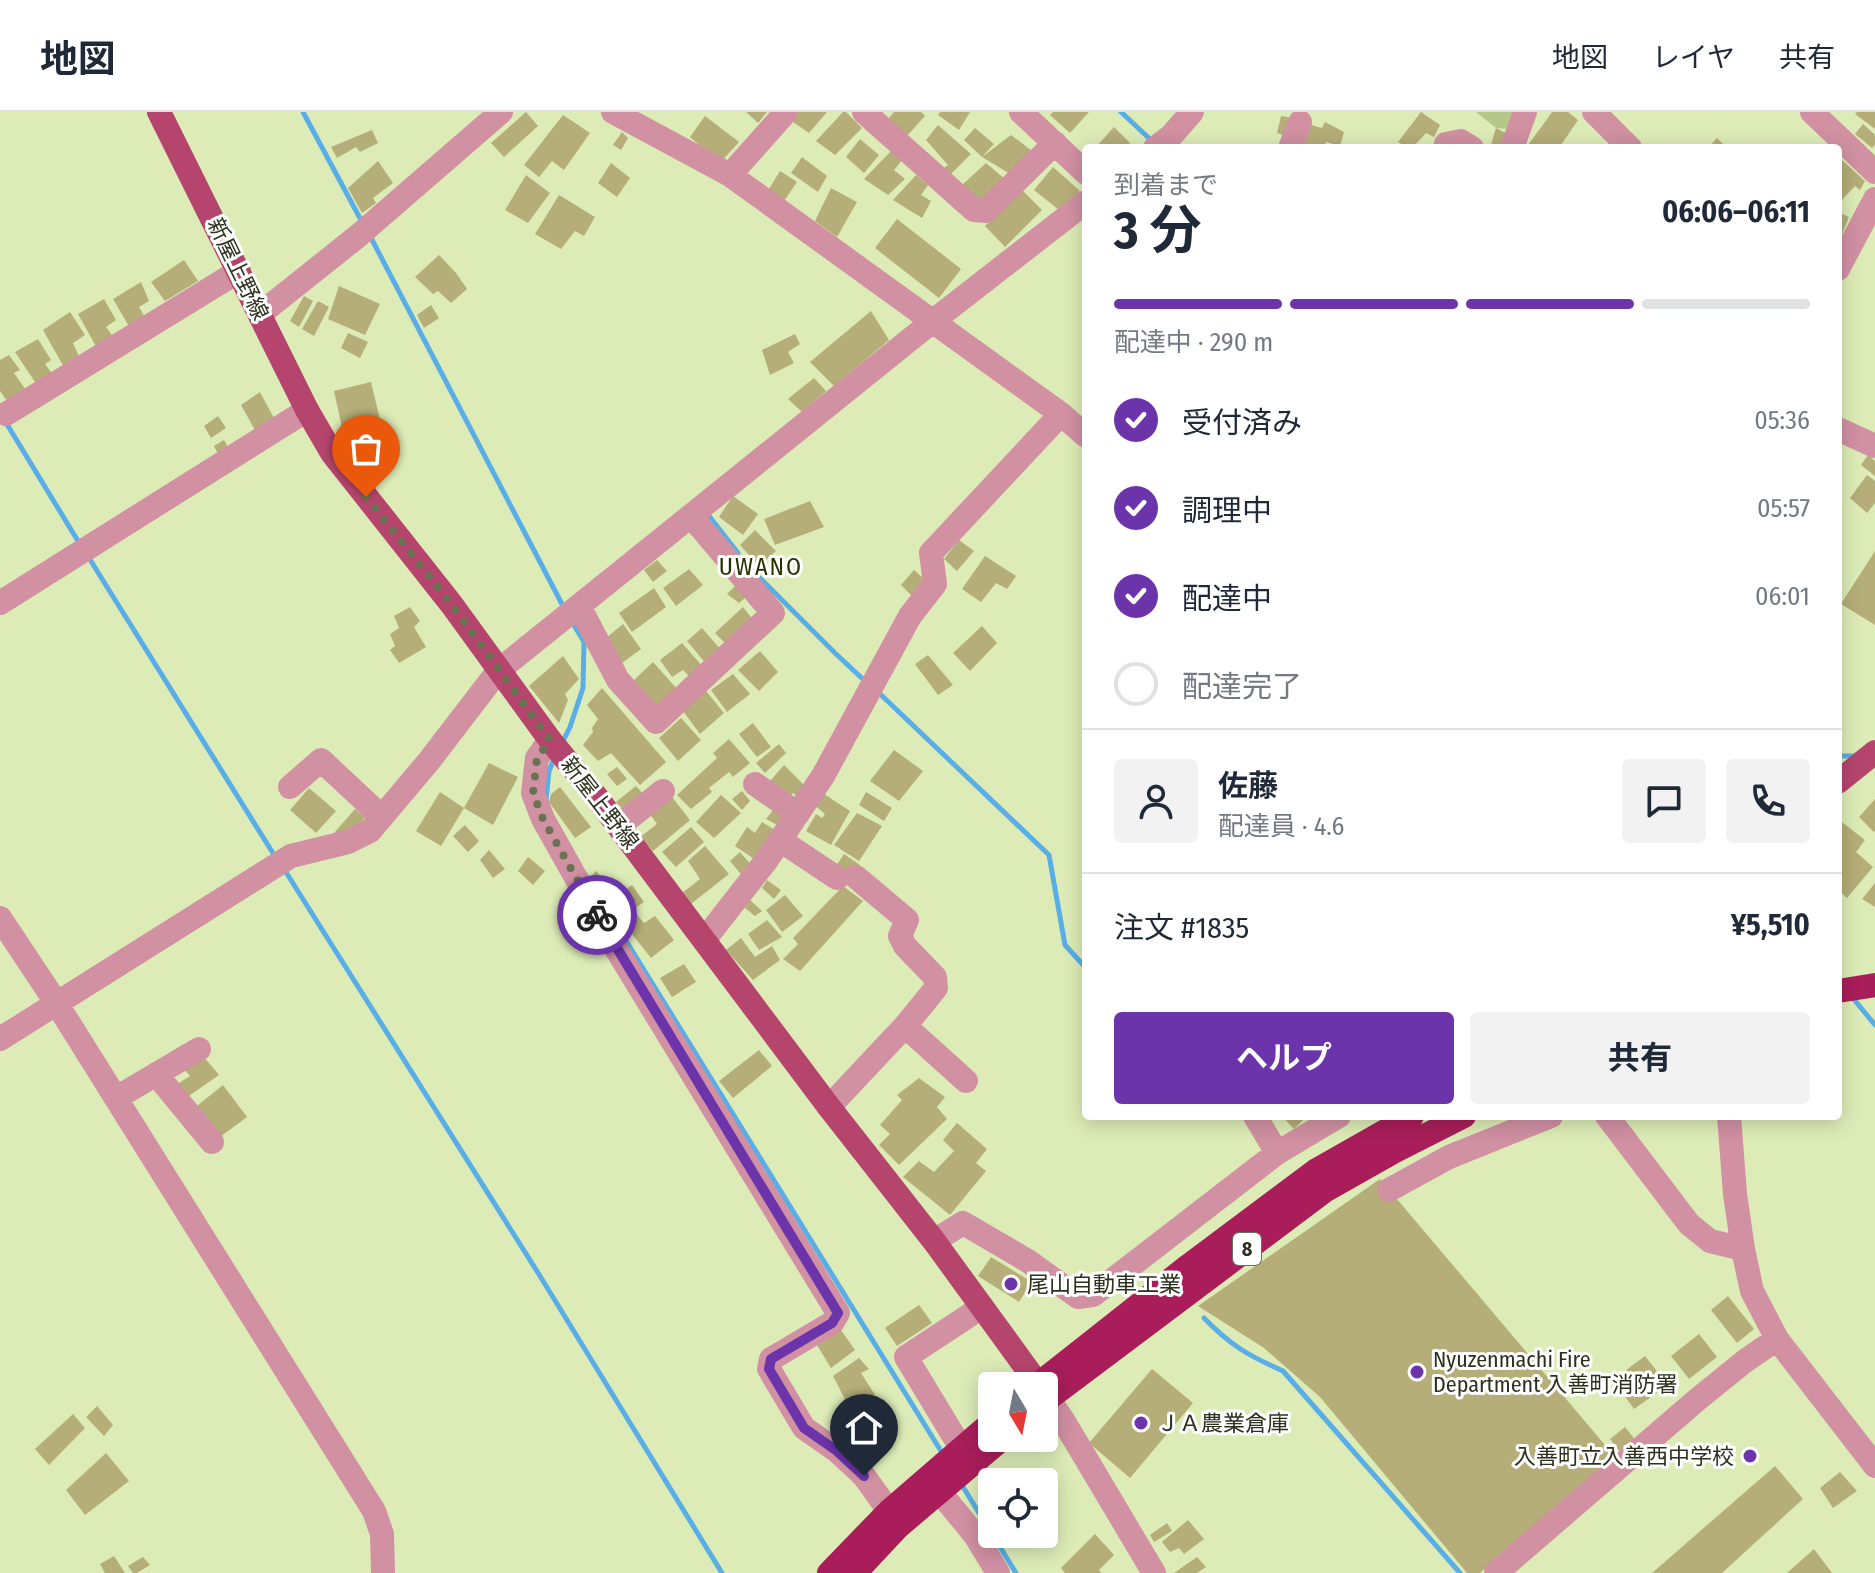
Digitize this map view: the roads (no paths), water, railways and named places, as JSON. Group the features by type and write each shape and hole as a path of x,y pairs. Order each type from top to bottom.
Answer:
{"highway":[{"path":"1842,990 1875,985"},
{"name":"8","path":"1058,1378 1188,1266 1315,1171 1405,1120"},
{"name":"8","path":"1058,1381 1326,1190 1456,1120"},
{"path":"855,1573 934,1485 961,1448 978,1434"},
{"path":"829,1573 889,1511 982,1452"}],"main road":[{"name":"新屋上野線","path":"159,112 307,410 332,453 452,605 550,740 619,826 829,1107 934,1241 1028,1372"},
{"path":"1842,780 1870,763"}],"street":[{"path":"260,314 358,236 501,112"},
{"path":"613,112 730,175 1061,414 1082,432"},
{"path":"730,175 786,112"},
{"path":"864,112 974,210 986,211 1055,143"},
{"path":"1021,112 1082,169"},
{"path":"1170,144 1192,112"},
{"path":"1513,144 1525,112"},
{"path":"1812,112 1875,172"},
{"path":"1609,117 1627,144"},
{"path":"1292,144 1300,122"},
{"path":"1446,144 1461,141 1466,144"},
{"path":"1842,261 1875,199"},
{"path":"0,1039 291,856 348,842 370,831 498,671 1082,205"},
{"path":"6,414 239,271"},
{"path":"0,603 307,410"},
{"path":"705,939 780,840 823,776 910,616 935,584 931,553 1061,414"},
{"path":"1842,431 1875,446"},
{"path":"579,606 618,680 656,722 773,613 691,516"},
{"path":"550,740 537,758 533,793 543,819 612,942 838,1313 832,1323 771,1359 769,1369 804,1428 837,1451 864,1476 889,1511"},
{"path":"290,787 321,760 382,817"},
{"path":"755,784 798,814"},
{"path":"619,826 663,791"},
{"path":"780,840 847,878 907,920 900,936 905,946 935,977 936,988 829,1107"},
{"path":"0,918 374,1511 382,1534 383,1573"},
{"path":"905,1026 966,1081"},
{"path":"116,1098 199,1049"},
{"path":"156,1074 212,1142"},
{"path":"1257,1120 1277,1153"},
{"path":"934,1241 963,1223 1028,1261 1078,1297 1093,1295 1277,1153 1332,1120"},
{"path":"1389,1190 1449,1157 1541,1120"},
{"path":"1610,1120 1689,1224 1710,1241 1743,1249"},
{"path":"1729,1120 1735,1194 1752,1291 1777,1339 1875,1466"},
{"path":"961,1448 906,1357 982,1307"},
{"path":"1496,1573 1698,1399 1777,1339"},
{"path":"1058,1413 1154,1573"},
{"path":"934,1485 975,1535 998,1573"}],"waterway":[{"path":"303,112 362,222"},
{"path":"1121,112 1152,141"},
{"path":"369,234 564,608"},
{"path":"5,421 81,546"},
{"path":"709,516 738,553"},
{"path":"89,558 276,858"},
{"path":"752,570 867,683"},
{"path":"562,743 583,688 584,642 571,620"},
{"path":"878,692 1049,855 1065,945 1082,964"},
{"path":"1842,756 1857,756"},
{"path":"546,800 549,771 554,759"},
{"path":"284,869 722,1573"},
{"path":"607,910 944,1456"},
{"path":"1852,997 1875,1025"},
{"path":"1204,1318 1240,1349 1283,1371 1460,1573"},
{"path":"960,1482 1016,1573"}],"place":[{"name":"尾山自動車工業","path":"1011,1284"},
{"name":"Nyuzenmachi Fire Department 入善町消防署","path":"1417,1372"},
{"name":"ＪＡ農業倉庫","path":"1141,1423"},
{"name":"入善町立入善西中学校","path":"1750,1456"}],"district":[{"name":"UWANO","path":"761,567"}]}
